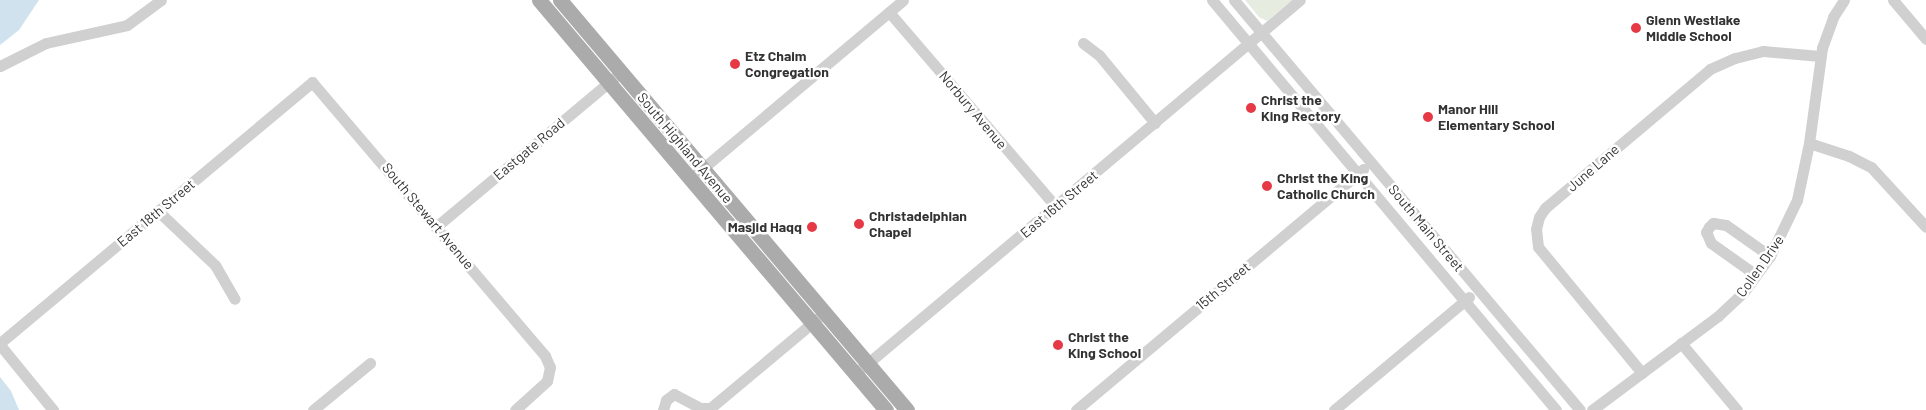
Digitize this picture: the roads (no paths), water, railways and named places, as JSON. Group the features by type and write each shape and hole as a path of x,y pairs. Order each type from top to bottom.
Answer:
{"main road":[{"name":"South Highland Avenue","path":"538,0 886,410"},
{"name":"South Highland Avenue","path":"560,0 907,410"}],"street":[{"path":"0,66 46,43 127,25 161,0"},
{"path":"690,179 903,0"},
{"name":"South Main Street","path":"1212,0 1556,410"},
{"name":"South Main Street","path":"1234,0 1580,410"},
{"name":"East 16th Street","path":"856,374 1056,208 1300,0"},
{"name":"Collen Drive","path":"1592,410 1734,302 1770,256 1794,206 1809,143 1820,56 1833,16 1844,0"},
{"path":"1893,0 1926,39"},
{"name":"Norbury Avenue","path":"889,12 1056,208"},
{"path":"1084,42 1099,55 1155,123"},
{"name":"June Lane","path":"1642,373 1538,247 1536,229 1539,217 1545,208 1710,69 1736,58 1763,52 1820,56"},
{"name":"Eastgate Road","path":"437,226 621,72"},
{"name":"East 18th Street","path":"0,344 312,82"},
{"name":"South Stewart Avenue","path":"312,82 437,226 542,352 550,367 547,381 515,410"},
{"path":"1809,143 1849,156 1871,167 1888,182 1926,227"},
{"name":"15th Street","path":"1076,410 1370,163"},
{"path":"158,211 215,265 235,299"},
{"path":"1756,275 1711,243 1706,232 1708,227 1719,222 1726,225 1770,256"},
{"path":"1334,410 1477,290"},
{"path":"663,410 666,400 674,394 700,408 709,409 825,312"},
{"path":"0,344 53,410"},
{"path":"1681,344 1737,410"},
{"path":"313,410 370,363"}],"water":[{"path":"0,0 39,0 19,30 0,45"},
{"path":"0,377 11,391 19,410 0,410"}],"place":[{"name":"Glenn Westlake Middle School","path":"1636,28"},
{"name":"Etz Chaim Congregation","path":"735,64"},
{"name":"Christ the King Rectory","path":"1251,108"},
{"name":"Manor Hill Elementary School","path":"1428,117"},
{"name":"Christ the King Catholic Church","path":"1267,186"},
{"name":"Christadelphian Chapel","path":"859,224"},
{"name":"Masjid Haqq","path":"812,227"},
{"name":"Christ the King School","path":"1058,345"}]}
